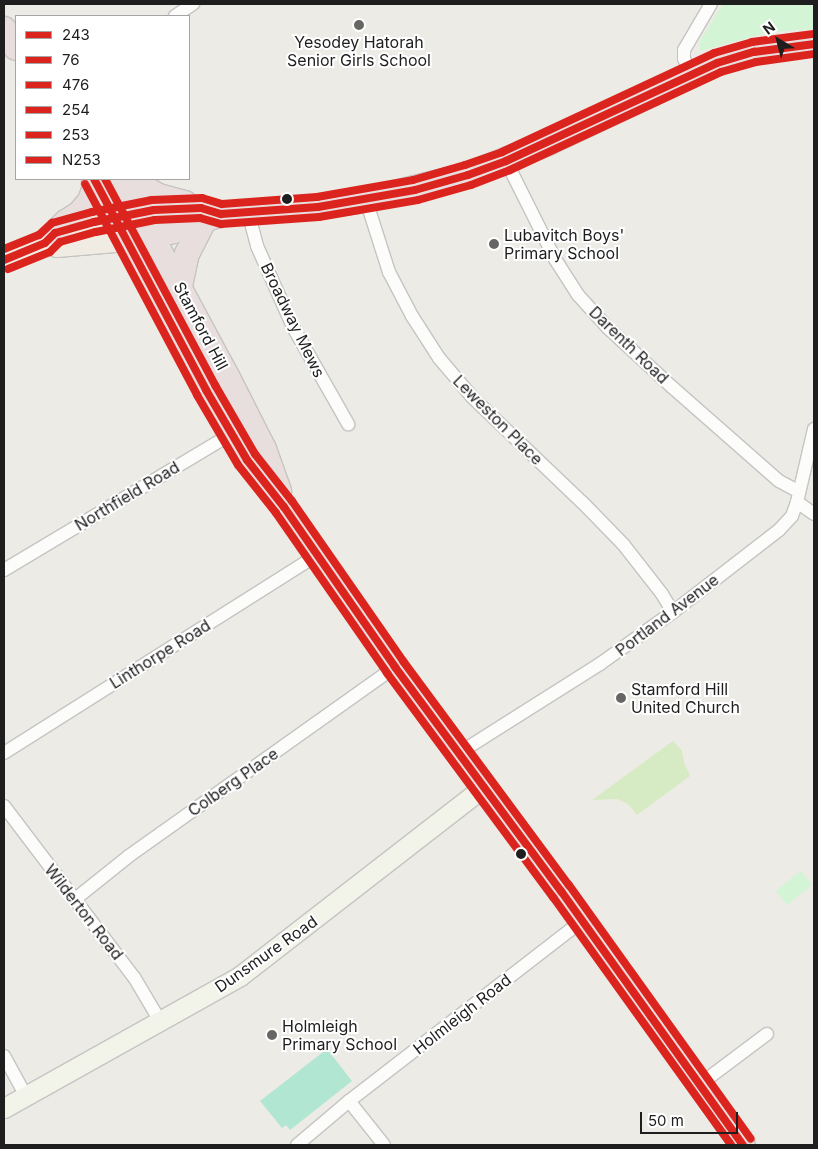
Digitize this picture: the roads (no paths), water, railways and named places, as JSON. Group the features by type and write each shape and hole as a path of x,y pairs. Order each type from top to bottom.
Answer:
{"highway":[{"path":"4,29 15,46"},
{"path":"115,219 137,213 208,214 318,207 366,200 450,180 506,161 690,74 754,52 814,44"},
{"path":"50,238 79,214 90,201 102,180"},
{"name":"Stamford Hill","path":"102,180 137,213 180,286 251,422 284,507"},
{"name":"Stamford Hill","path":"102,180 115,219 230,434 260,478 284,507 395,667 582,921 743,1145"},
{"path":"131,180 159,196 208,214"},
{"path":"127,241 174,230 208,214"},
{"path":"180,286 187,254 208,214"},
{"path":"195,369 218,358"}],"main road":[{"path":"4,260 50,238 115,219"},
{"path":"50,238 57,247 127,241"}],"street":[{"path":"176,15 192,4"},
{"path":"690,74 684,50 711,4"},
{"name":"Darenth Road","path":"506,161 556,259 578,295 608,328 672,387 798,496 814,514"},
{"name":"Leweston Place","path":"366,200 389,272 431,347 473,398 582,502 623,544 662,594 673,612"},
{"name":"Broadway Mews","path":"248,212 257,246 293,327 348,424"},
{"name":"Northfield Road","path":"4,570 251,422"},
{"name":"Portland Avenue","path":"459,753 600,664 673,612 779,530 792,516 814,429"},
{"name":"Linthorpe Road","path":"4,753 317,555"},
{"name":"Colberg Place","path":"74,900 129,856 395,667"},
{"name":"Dunsmure Road","path":"4,1108 240,976 484,787"},
{"name":"Wilderton Road","path":"4,806 134,977 160,1021"},
{"name":"Holmleigh Road","path":"297,1145 349,1101 582,921"},
{"path":"700,1085 767,1034"},
{"path":"4,1056 26,1096"},
{"path":"349,1101 384,1145"}],"place":[{"name":"Yesodey Hatorah Senior Girls School","path":"359,25"},
{"name":"Lubavitch Boys' Primary School","path":"494,244"},
{"name":"Stamford Hill United Church","path":"621,698"},
{"name":"Holmleigh Primary School","path":"272,1035"}]}
